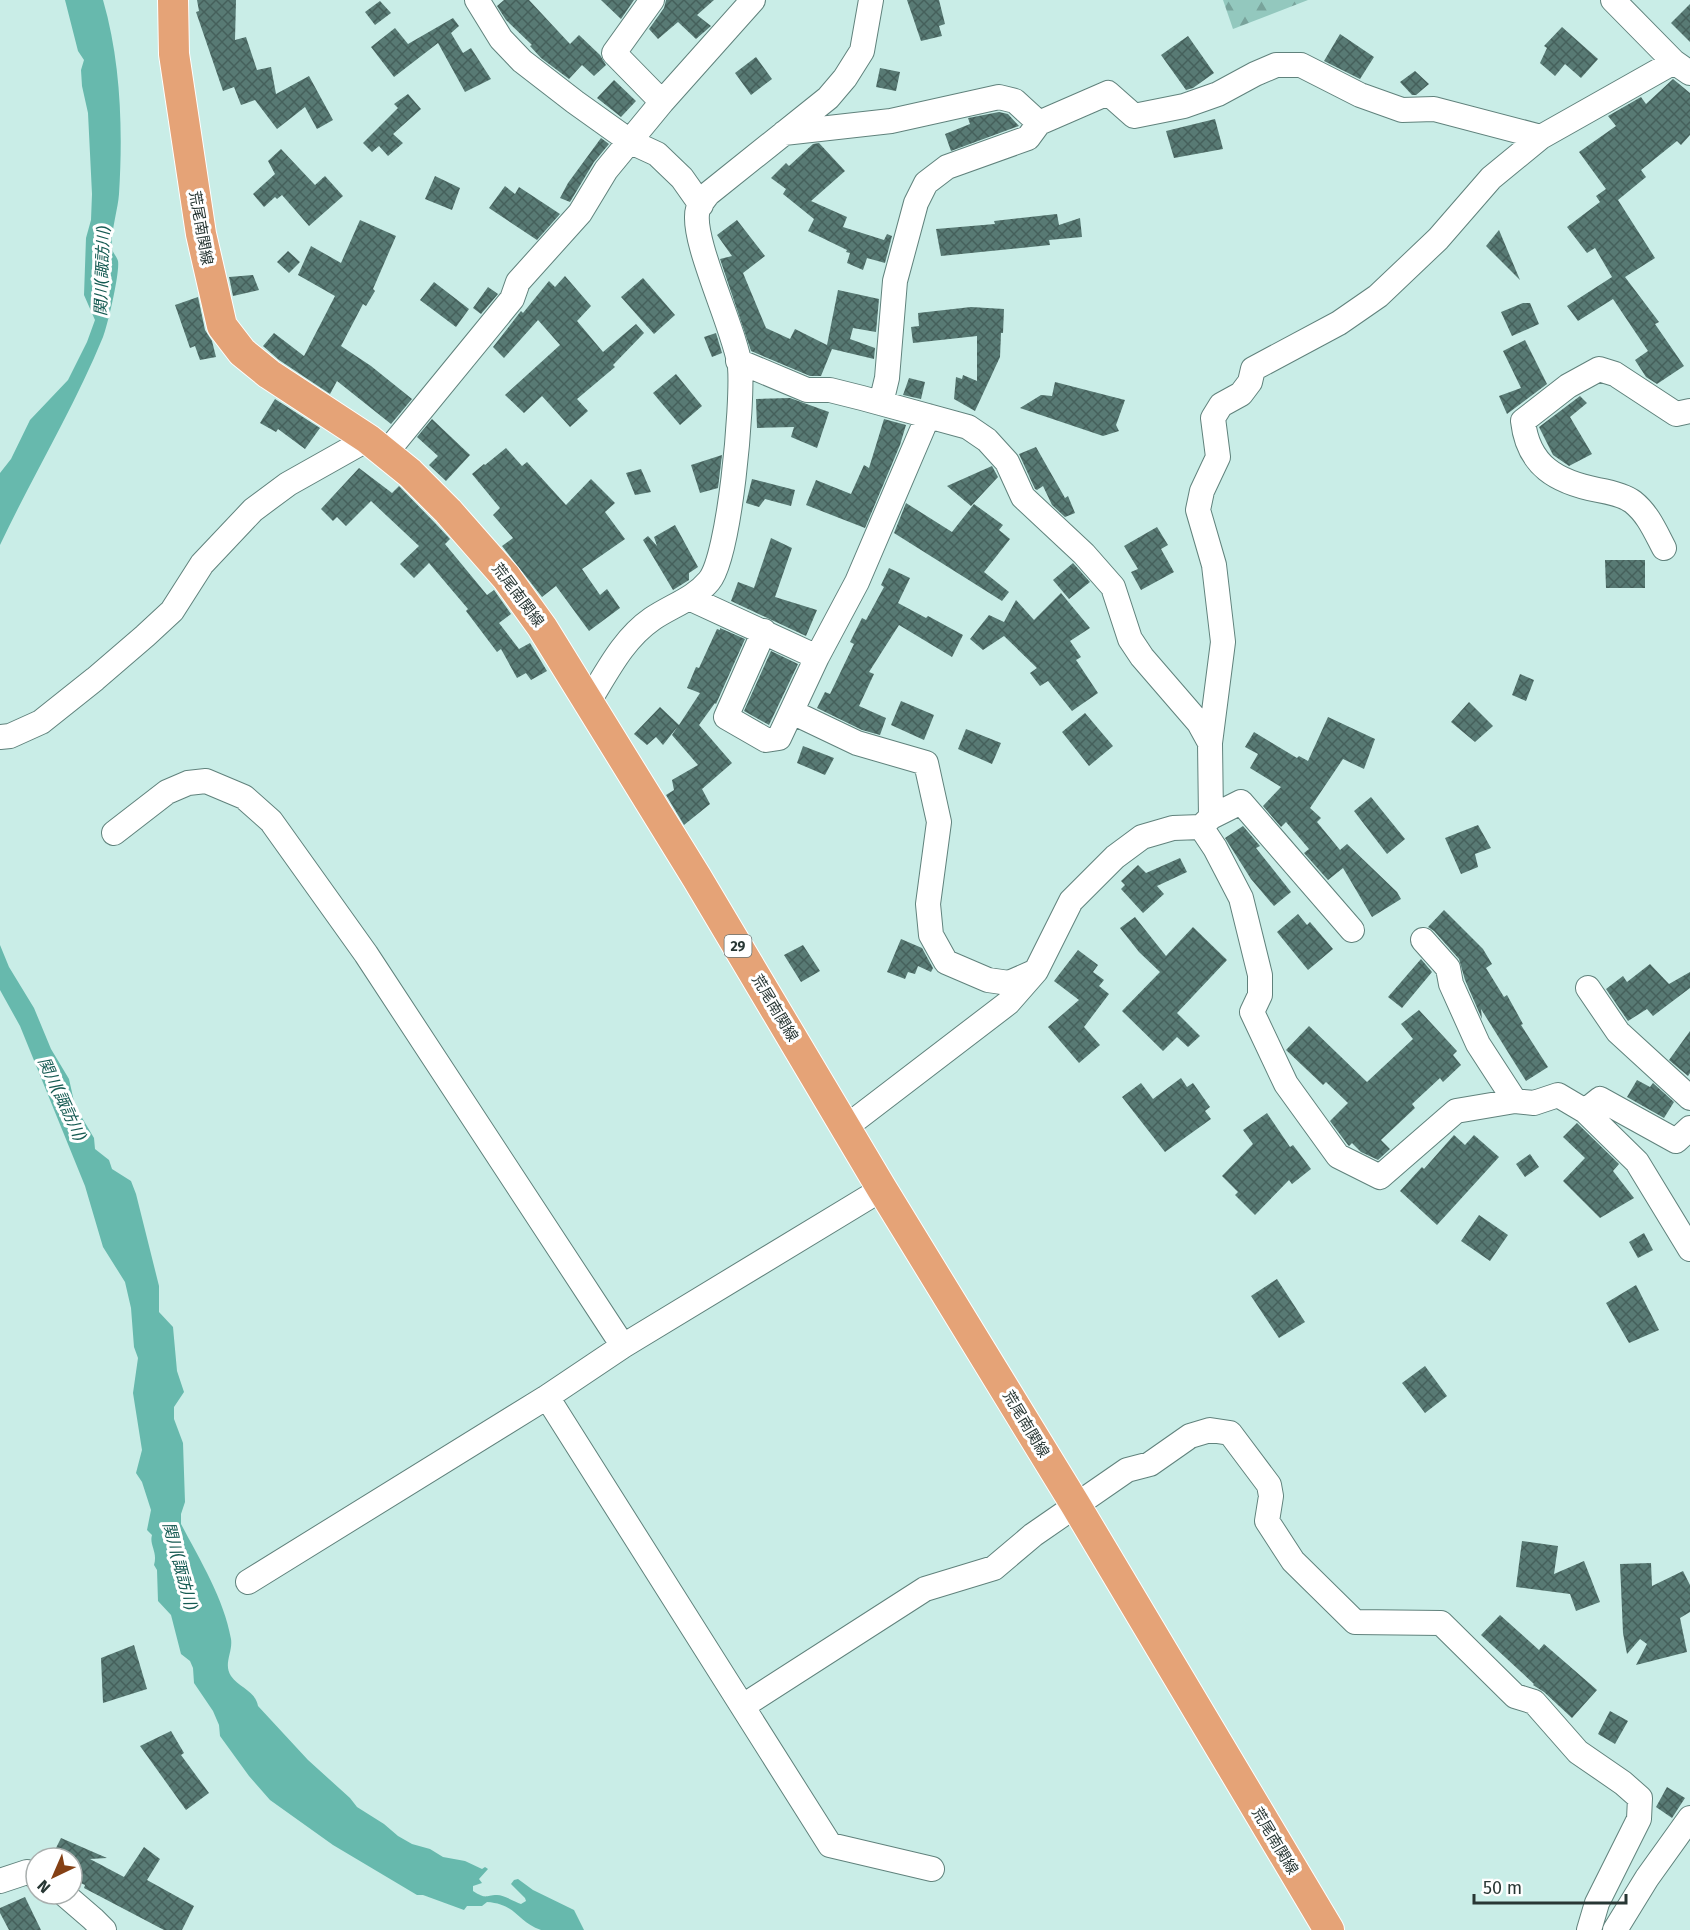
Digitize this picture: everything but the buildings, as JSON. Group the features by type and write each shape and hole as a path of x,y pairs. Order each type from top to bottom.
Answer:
{"main road":[{"name":"荒尾南関線","path":"173,0 174,54 198,212 214,298 222,326 242,352 269,374 377,446 410,473 448,511 506,577 542,627 1075,1504 1329,1930"}],"street":[{"path":"477,0 501,39 522,61 631,142 657,154 682,178 701,205"},
{"path":"652,0 614,53 662,102"},
{"path":"5,736 40,722 152,630 172,611 202,564 253,510 288,484 377,446 512,299 518,282 580,213 606,170 662,102 753,0"},
{"path":"589,701 626,642 652,619 689,598 709,580 719,559 737,453 738,361 699,235 698,210 708,194 828,98 845,78 862,51 872,0"},
{"path":"1613,0 1682,68 1541,137 1491,178 1438,239 1378,296 1339,323 1253,369 1250,382 1241,394 1221,405 1213,418 1218,457 1202,491 1198,510 1214,565 1223,642 1210,743 1206,822 1215,848 1241,898 1260,975 1260,995 1252,1012 1286,1084 1338,1156 1380,1178 1456,1111 1515,1101 1534,1103 1558,1095 1585,1111 1637,1162 1690,1249"},
{"path":"881,403 887,378 895,281 916,203 926,183 947,166 1028,138 1039,123 1108,93 1134,116 1184,105 1218,94 1276,65 1301,65 1360,95 1402,110 1434,109 1541,137"},
{"path":"784,133 891,122 999,98 1015,101 1039,123"},
{"path":"738,361 807,390 830,390 928,416 968,428 987,440 1007,462 1023,497 1083,554 1113,587 1131,639 1142,657 1199,723 1210,743"},
{"path":"1664,548 1650,520 1632,500 1575,486 1551,474 1537,460 1525,438 1523,421 1568,386 1599,369 1615,374 1676,414 1690,411"},
{"path":"764,631 726,717 766,740 779,738 817,657 857,582 928,416"},
{"path":"689,598 817,657"},
{"path":"792,712 856,743 926,764 939,822 928,904 931,935 945,962 988,980 1009,984 1036,971"},
{"path":"114,833 167,792 188,783 206,782 244,797 271,820 366,954 622,1347"},
{"path":"846,1127 1008,1003 1036,971 1071,902 1115,857 1142,837 1206,822 1241,802 1352,930"},
{"path":"1423,940 1448,969 1451,984 1478,1044 1515,1101"},
{"path":"1588,988 1618,1032 1690,1098"},
{"path":"1585,1111 1600,1099 1677,1142 1690,1128"},
{"path":"248,1582 547,1397 622,1347 882,1189"},
{"path":"547,1397 830,1845 932,1869"},
{"path":"742,1706 925,1589 994,1568 1075,1504 1127,1470 1150,1464 1190,1436 1210,1430 1230,1433 1269,1485 1271,1496 1267,1521 1293,1561 1355,1622 1441,1623 1515,1696 1534,1702 1578,1752 1623,1783 1640,1798 1639,1819 1597,1903 1589,1930"},
{"path":"1615,1930 1647,1878 1690,1818"},
{"path":"0,1881 24,1873"},
{"path":"78,1906 104,1930"}],"green space":[{"path":"1223,0 1308,0 1233,29"}],"water":[{"name":"関川(諏訪川)","path":"65,0 103,0 114,47 121,145 119,194 112,243 118,261 117,276 103,337 92,363 0,545 0,473 11,459 30,420 68,380 95,320 84,295 86,238 91,220 92,194 88,113 81,70 84,60 78,51"},
{"name":"関川(諏訪川)","path":"0,945 9,967 34,1008 51,1049 69,1079 75,1106 94,1138 95,1149 109,1160 112,1169 131,1181 136,1194 159,1286 159,1312 173,1327 177,1371 184,1392 174,1407 174,1419 183,1443 185,1502 181,1524 210,1580 228,1624 231,1644 228,1667 231,1676 254,1696 258,1706 308,1760 357,1807 412,1844 430,1849 443,1857 465,1861 482,1869 485,1867 488,1869 479,1879 482,1883 473,1886 473,1891 484,1896 503,1896 521,1904 526,1901 525,1898 511,1884 518,1879 533,1890 574,1910 584,1930 541,1930 497,1903 487,1902 482,1906 467,1906 464,1910 423,1895 417,1895 333,1845 270,1800 220,1736 219,1725 213,1711 194,1683 190,1661 181,1654 171,1615 158,1601 157,1570 154,1565 152,1535 147,1530 151,1510 142,1482 136,1473 142,1450 133,1393 138,1358 134,1347 131,1308 125,1282 103,1247 85,1186 20,1026 0,990"}]}
